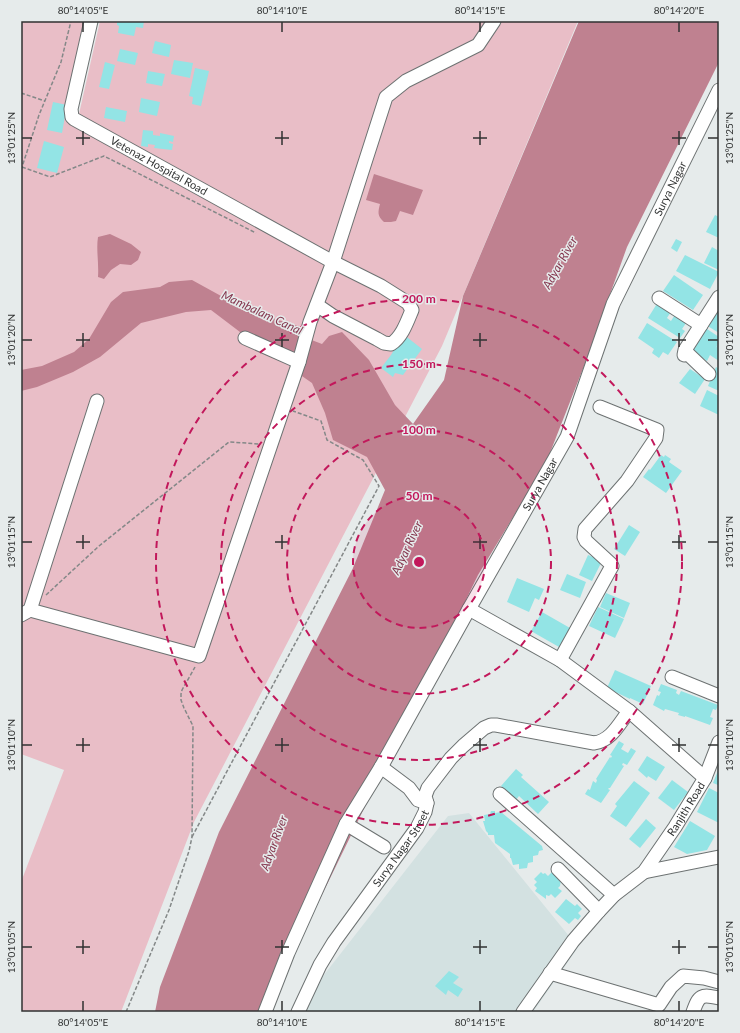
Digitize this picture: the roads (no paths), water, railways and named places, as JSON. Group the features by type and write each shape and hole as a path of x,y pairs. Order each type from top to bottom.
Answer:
{"street":[{"name":"Vetenaz Hospital Road","path":"91,21 70,109 74,120 334,262 382,286 408,303 412,310 403,330 391,344 384,343 333,316 317,305"},
{"path":"97,401 26,612 199,656 299,362 310,322 334,262 386,97 406,81 478,45 494,21"},
{"name":"Surya Nagar","path":"265,1012 288,953 346,824 382,767 469,609 567,437 613,304 719,90"},
{"path":"709,374 687,353 684,355 685,350 719,297"},
{"path":"659,298 701,325"},
{"path":"245,338 299,362"},
{"path":"560,660 612,566 586,541 584,537 585,529 626,481 656,438 657,430 600,407"},
{"path":"469,609 560,660 629,711 705,778"},
{"path":"672,677 719,696"},
{"name":"Surya Nagar Street","path":"298,1012 323,959 417,828 426,812 427,803 425,796 428,788 451,758 484,728 491,725 594,743 601,742 608,738 629,711"},
{"name":"Ranjith Road","path":"523,1012 573,941 614,895 644,872 675,827 705,778 719,742"},
{"path":"382,767 409,788 418,800 427,803"},
{"path":"500,794 614,895"},
{"path":"346,824 384,847"},
{"name":"Ranjith Road","path":"644,872 719,857"},
{"path":"558,869 599,911"},
{"path":"550,973 658,1005 671,987 683,976 704,978 719,982"},
{"path":"693,1012 697,1001 702,996 706,995 719,998"}],"water":[{"name":"Adyar River","path":"579,21 719,21 719,62 627,247 586,361 546,463 478,575 297,946 268,1012 155,1012 160,987 219,832 353,568 385,490 367,457 333,440 325,413 312,383 299,374 292,354 240,332 211,310 186,312 141,323 100,357 73,372 37,387 21,391 21,370 42,366 74,352 89,339 111,302 123,292 160,287 169,282 192,280 232,302 278,320 301,327 309,339 322,344 329,336 342,332 369,360 395,405 413,424 444,380 463,296"},
{"path":"374,174 423,190 413,215 400,211 396,221 384,222 380,218 380,204 366,200"},
{"path":"110,234 131,244 141,252 138,260 131,265 120,264 111,270 104,279 98,277 98,237"}],"water label":[{"name":"Mambalam Canal","path":"262,313"}]}
